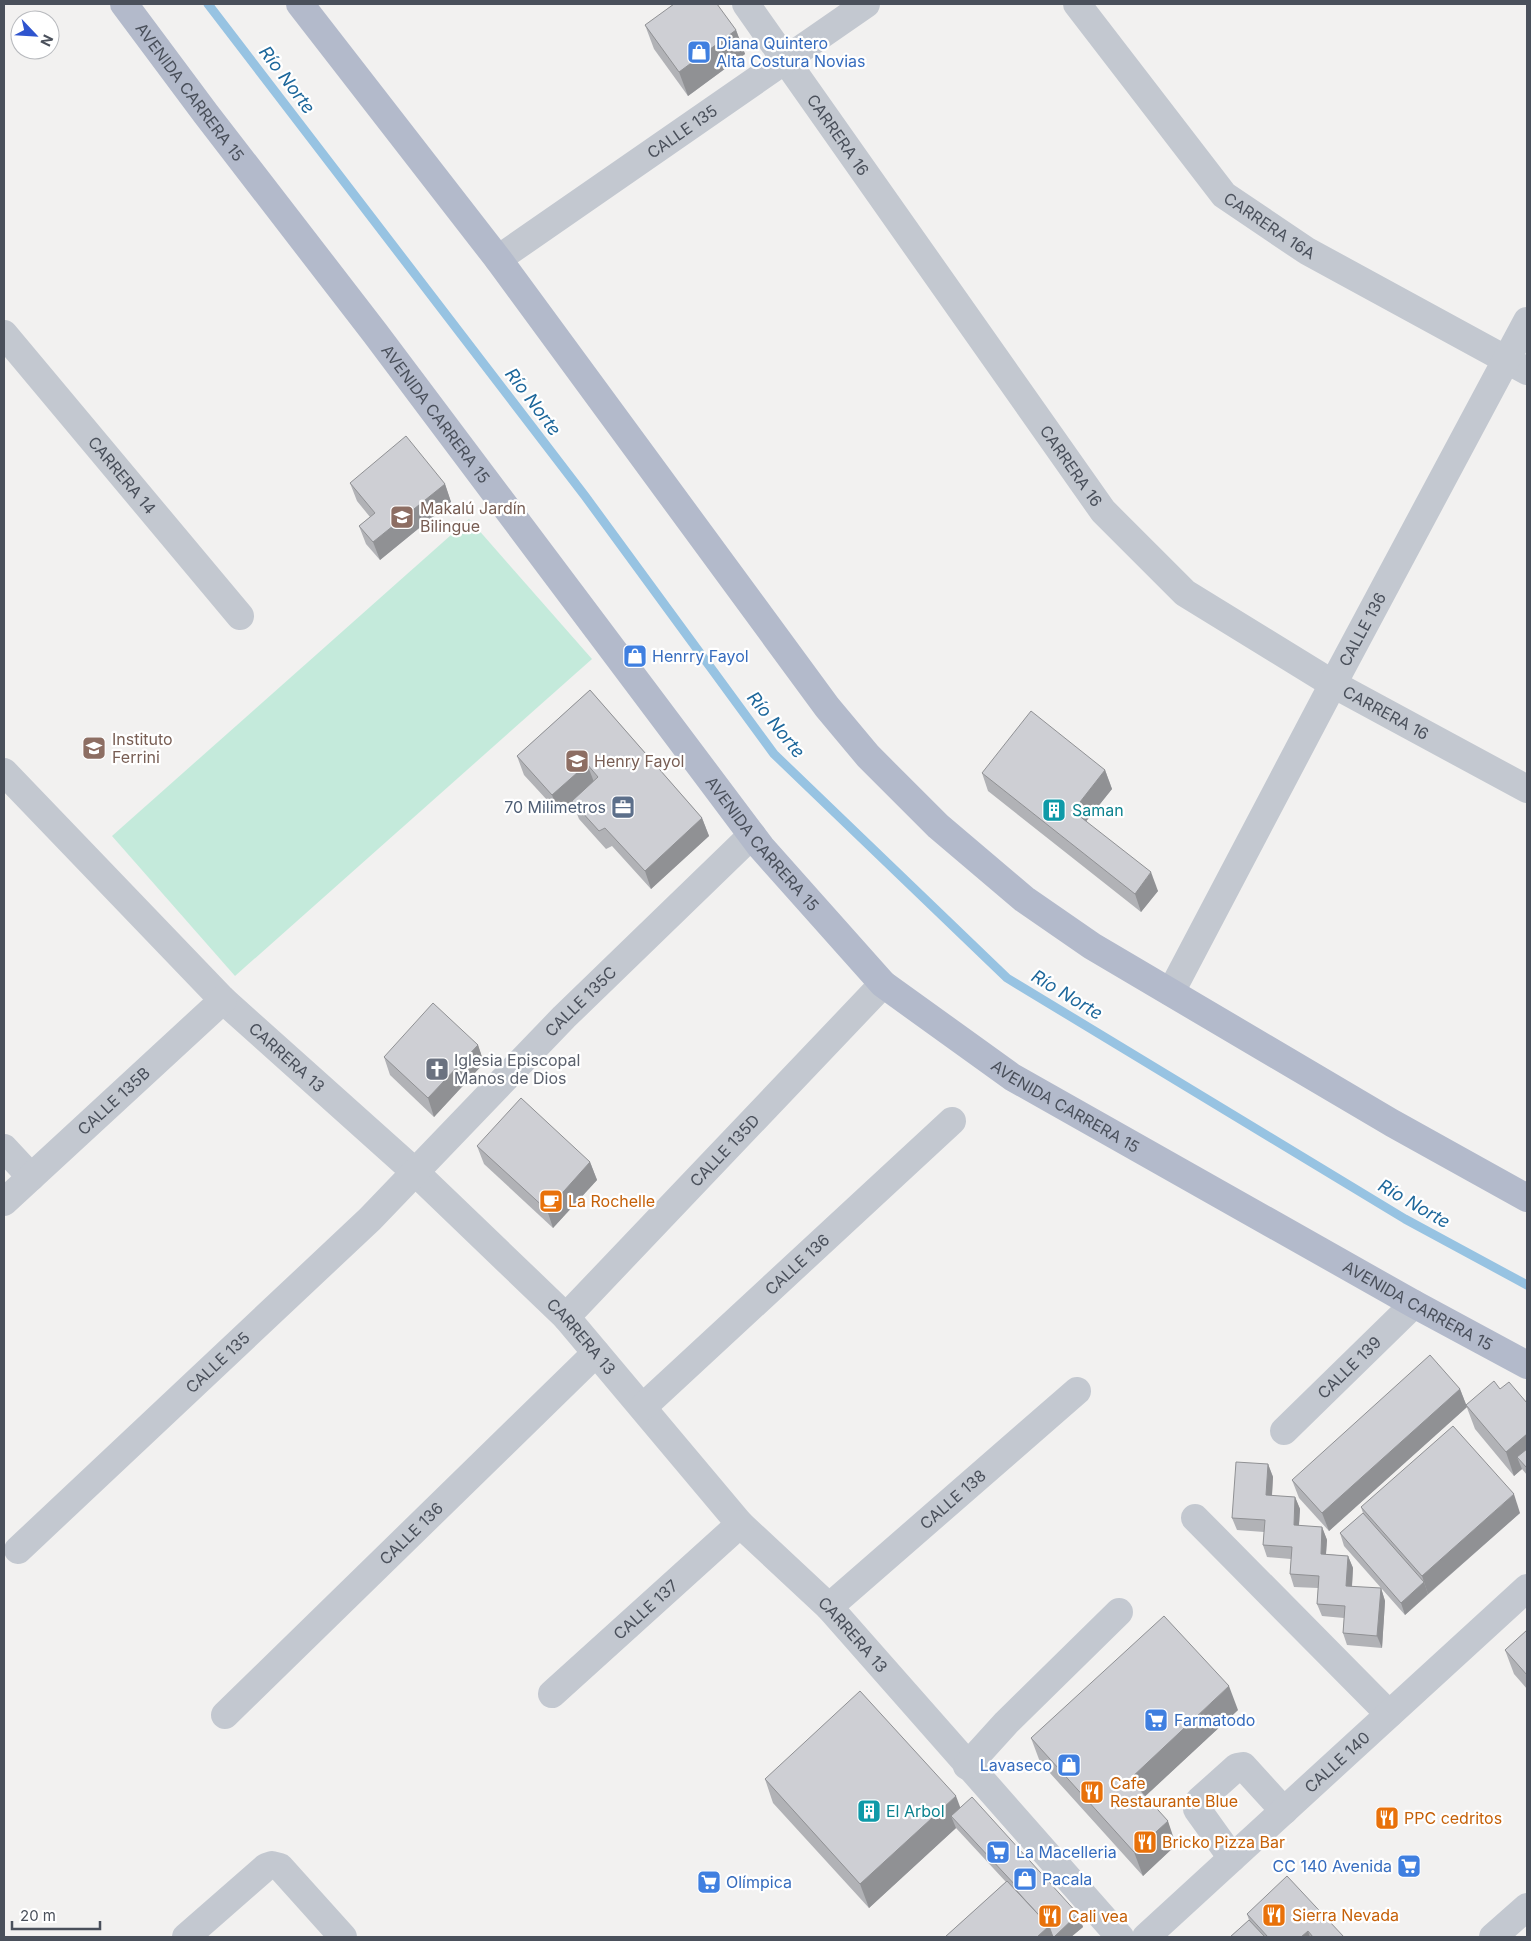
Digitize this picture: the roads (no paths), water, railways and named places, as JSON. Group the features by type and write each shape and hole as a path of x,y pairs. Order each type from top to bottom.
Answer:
{"main road":[{"name":"AVENIDA CARRERA 15","path":"124,4 206,114 381,341 752,836 883,984 1012,1077 1414,1304 1527,1365"},
{"path":"300,4 498,259 827,707 868,756 938,826 1024,899 1092,946 1392,1123 1527,1198"}],"street":[{"name":"CARRERA 16","path":"746,4 1103,511 1185,593 1333,684 1527,789"},
{"name":"CALLE 135","path":"498,259 866,4"},
{"name":"CARRERA 16A","path":"1077,4 1224,195 1308,251 1517,366"},
{"name":"CALLE 136","path":"1171,992 1333,684 1517,366 1527,321"},
{"name":"CARRERA 14","path":"4,334 240,616"},
{"name":"CARRERA 13","path":"4,772 223,1000 414,1171 566,1317 740,1524 828,1607 1120,1937"},
{"name":"CALLE 135C","path":"414,1171 564,1017 752,836"},
{"name":"CALLE 135D","path":"566,1317 883,984"},
{"name":"CALLE 135B","path":"4,1202 223,1000"},
{"name":"CALLE 136","path":"642,1407 952,1121"},
{"path":"4,1148 31,1177"},
{"name":"CALLE 135","path":"18,1550 370,1219 414,1171"},
{"name":"CALLE 139","path":"1284,1431 1414,1304"},
{"name":"CALLE 136","path":"226,1715 596,1353"},
{"name":"CALLE 138","path":"828,1607 1077,1391"},
{"path":"1195,1518 1389,1714"},
{"name":"CALLE 137","path":"552,1694 740,1524"},
{"name":"CALLE 140","path":"1146,1937 1527,1588"},
{"path":"967,1766 1006,1723 1119,1612"},
{"path":"1232,1858 1197,1809 1199,1801 1237,1767 1243,1766 1284,1811"},
{"path":"186,1937 266,1866 272,1865 280,1867 343,1937"},
{"path":"1493,1937 1527,1907"}],"waterway":[{"name":"Río Norte","path":"208,4 585,496 774,754 1007,978 1405,1219 1527,1285"}],"place":[{"name":"Diana Quintero Alta Costura Novias","path":"699,52"},
{"name":"Makalú Jardín Bilingue","path":"402,517"},
{"name":"Henrry Fayol","path":"635,656"},
{"name":"Instituto Ferrini","path":"94,748"},
{"name":"Henry Fayol","path":"577,761"},
{"name":"70 Milimetros","path":"623,807"},
{"name":"Saman","path":"1054,810"},
{"name":"Iglesia Episcopal Manos de Dios","path":"437,1069"},
{"name":"La Rochelle","path":"551,1201"},
{"name":"Farmatodo","path":"1156,1720"},
{"name":"Lavaseco","path":"1069,1765"},
{"name":"Cafe Restaurante Blue","path":"1092,1792"},
{"name":"El Arbol","path":"869,1811"},
{"name":"PPC cedritos","path":"1387,1818"},
{"name":"Bricko Pizza Bar","path":"1145,1842"},
{"name":"La Macelleria","path":"998,1852"},
{"name":"CC 140 Avenida","path":"1409,1866"},
{"name":"Pacala","path":"1025,1879"},
{"name":"Olímpica","path":"709,1882"},
{"name":"Sierra Nevada","path":"1274,1915"},
{"name":"Cali vea","path":"1050,1916"}]}
